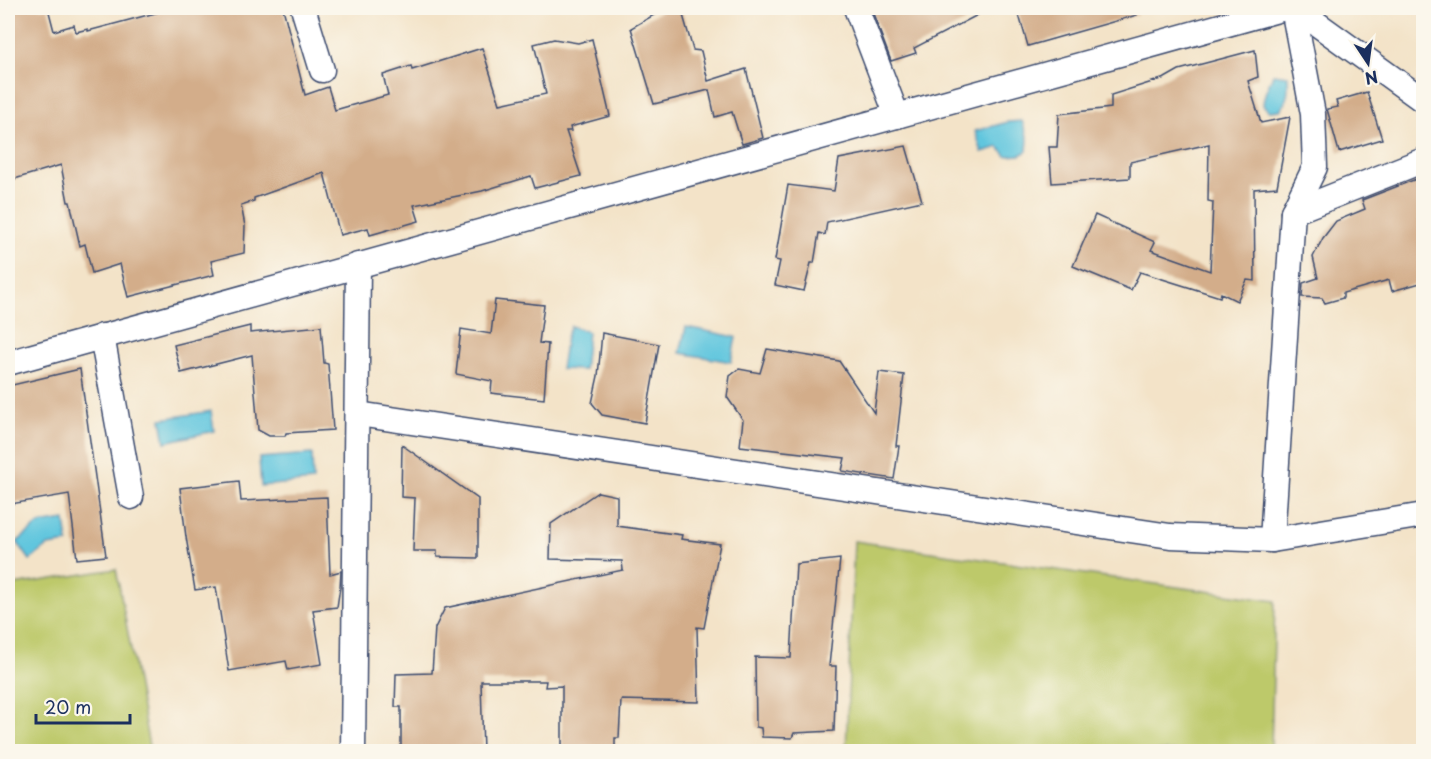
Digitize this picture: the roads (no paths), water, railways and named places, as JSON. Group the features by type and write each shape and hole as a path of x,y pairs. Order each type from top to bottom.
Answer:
{"street":[{"path":"303,8 322,70"},
{"path":"856,8 897,116"},
{"path":"8,363 1285,8"},
{"path":"1294,8 1424,101"},
{"path":"1272,540 1293,212 1314,166 1313,114 1294,8"},
{"path":"1293,212 1424,160"},
{"path":"354,752 358,265"},
{"path":"102,336 131,497"},
{"path":"358,414 1170,536 1272,540 1424,515"}],"water":[{"path":"1273,74 1288,76 1288,90 1280,110 1269,111 1263,105"},
{"path":"1022,121 1028,139 1027,151 1020,155 1006,156 999,147 982,152 975,131 1008,122"},
{"path":"571,326 588,332 584,370 561,369 566,337"},
{"path":"686,327 736,337 731,362 680,353"},
{"path":"211,411 214,431 165,442 161,419"},
{"path":"312,454 313,481 261,486 259,458"},
{"path":"65,520 68,543 48,546 30,560 17,542 39,524"}]}
